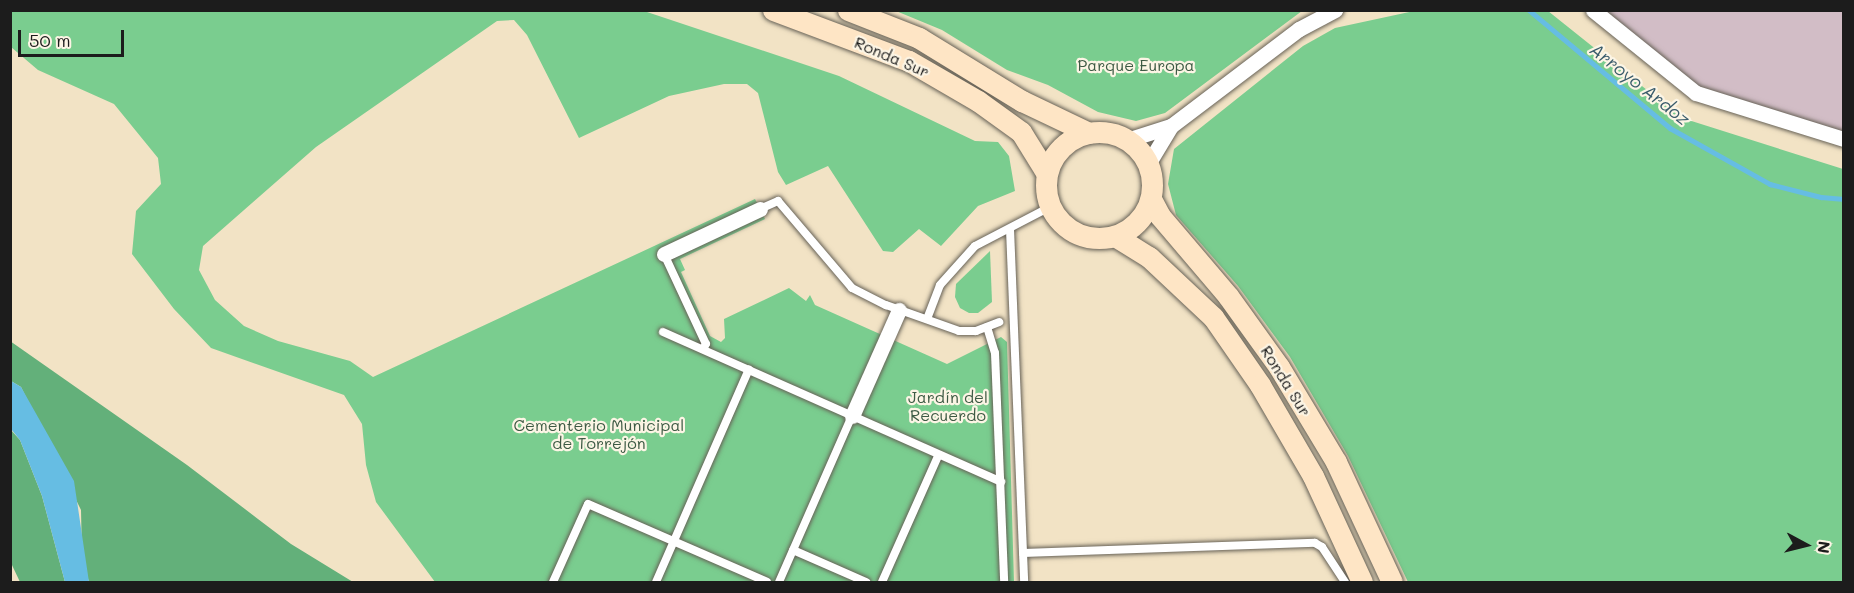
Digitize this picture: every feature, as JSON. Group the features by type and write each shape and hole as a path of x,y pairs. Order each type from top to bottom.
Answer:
{"main road":[{"name":"Ronda Sur","path":"773,10 909,61 978,101 1021,132 1047,174 1050,207"},
{"name":"Ronda Sur","path":"848,10 919,38 1022,101 1089,133 1109,132 1127,140"},
{"path":"1047,174 1055,155 1070,140 1089,133"},
{"path":"1127,140 1148,164"},
{"name":"Ronda Sur","path":"1148,164 1152,181 1151,199 1160,216 1228,296 1279,367 1336,462 1392,582"},
{"path":"1050,207 1059,220 1078,234 1100,239 1115,236 1143,215 1151,199"},
{"name":"Ronda Sur","path":"1115,236 1149,257 1213,317 1260,385 1313,476 1362,582"}],"street":[{"path":"1127,140 1171,126 1299,29 1335,10"},
{"path":"1593,10 1696,93 1844,139"},
{"path":"1148,164 1171,126"},
{"path":"664,254 760,209"},
{"path":"852,416 899,310"}],"lane":[{"path":"760,209 778,201 852,288 899,310 959,331 987,327 999,322"},
{"path":"927,319 940,285 950,270 991,234 1010,229 1050,207"},
{"path":"1010,229 1024,582"},
{"path":"664,254 706,344 703,349"},
{"path":"987,327 995,353 1004,582"},
{"path":"663,332 1001,482"},
{"path":"656,582 750,369"},
{"path":"779,582 852,416"},
{"path":"882,582 938,456"},
{"path":"553,582 588,504 767,582"},
{"path":"1023,553 1289,544 1322,547 1345,582"},
{"path":"793,550 866,582"}],"shaded area":[{"path":"1593,11 1843,11 1843,139 1716,102"}],"green space":[{"name":"Parque Europa","path":"1302,10 1165,113 1136,121 1098,112 1048,85 1007,70 942,30 896,11"},
{"path":"11,11 644,11 839,76 975,141 998,142 1009,156 1015,191 978,206 941,246 919,229 893,252 883,251 828,166 786,185 778,172 758,93 747,84 724,84 669,96 579,138 527,35 514,20 497,21 316,147 203,246 199,270 215,300 244,326 278,341 350,361 373,377 755,199 765,219 680,259 685,270 681,272 710,336 721,342 725,338 724,319 789,288 806,301 810,295 815,305 947,364 1001,337 1007,342 1014,582 435,582 376,502 366,465 362,424 344,395 211,348 174,309 132,254 136,211 161,184 158,158 114,104 38,70 11,47"},
{"path":"1414,11 1548,11 1682,118 1843,169 1843,582 1408,582 1348,456 1290,357 1238,286 1176,215 1168,184 1174,149 1303,46 1335,28"},
{"path":"990,251 992,302 978,313 969,313 960,308 955,297 956,284"},
{"path":"10,341 187,465 291,544 353,582 89,582 82,557 81,510 21,387 11,381"},
{"path":"10,429 20,440 42,496 65,582 20,582 11,563"}],"water":[{"path":"11,381 21,387 74,481 89,582 65,582 42,496 20,440 11,429"}],"waterway":[{"name":"Arroyo Ardoz","path":"1529,10 1670,128 1770,184 1821,197 1844,199"}],"park label":[{"name":"Jardín del Recuerdo","path":"948,406"},
{"name":"Cementerio Municipal de Torrejón","path":"599,434"}]}
